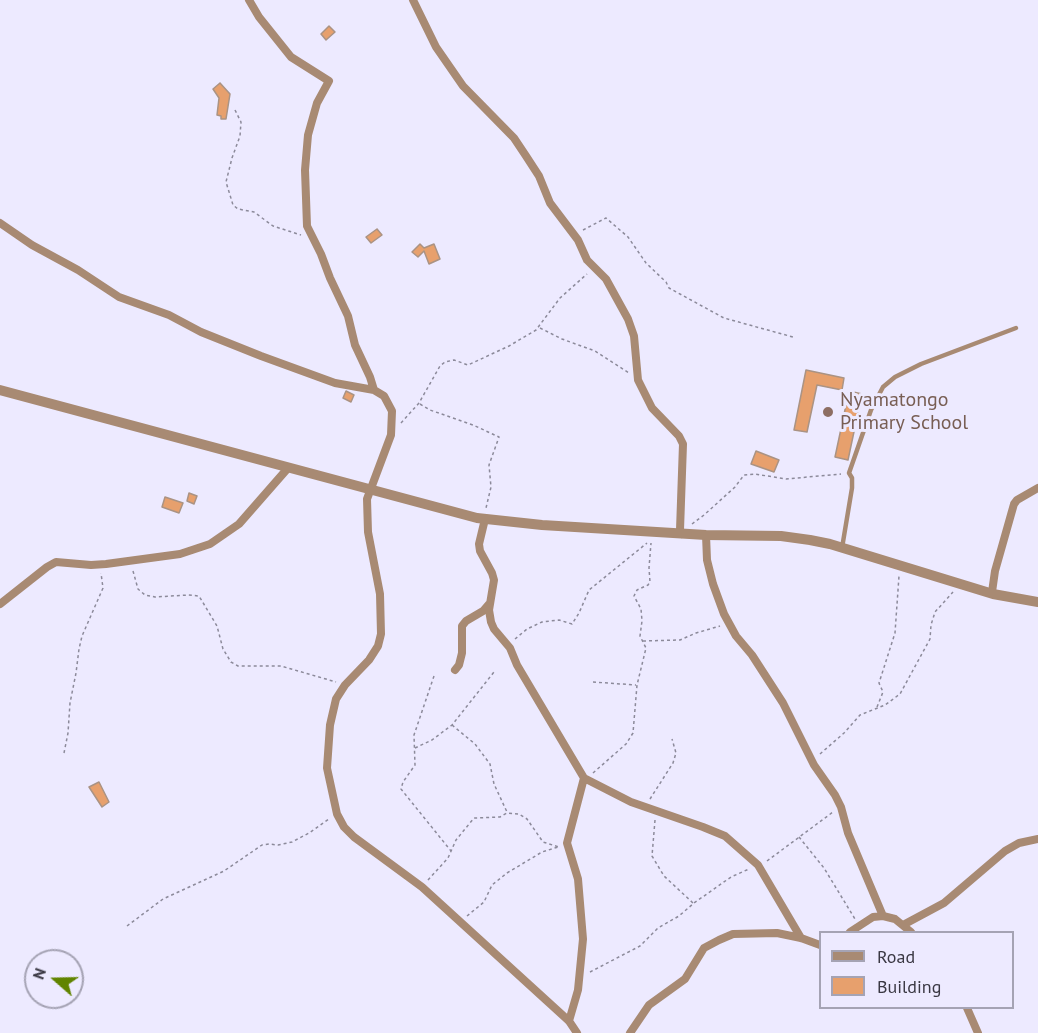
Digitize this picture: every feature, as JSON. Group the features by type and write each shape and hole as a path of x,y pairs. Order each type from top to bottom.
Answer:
{"street":[{"path":"249,0 259,17 291,57 329,81 317,103 308,135 305,170 307,226 348,316 355,345 374,390"},
{"path":"413,0 436,46 449,66 464,86 514,138 539,176 550,202 575,236 587,260 606,279 631,326 634,336 637,378 652,408 682,439 681,532"},
{"path":"0,223 32,245 91,277 119,297 169,315 212,337 321,378 374,390 384,396 392,411 391,435 367,499 368,523 380,594 381,634 378,646 369,660 345,685 336,699 327,748 329,783 337,814 344,827 354,837 422,887 569,1020 577,1033"},
{"path":"0,390 485,519 542,525 681,532 706,536 781,536 830,543 993,594 1038,602"},
{"path":"0,604 56,562 97,564 133,560 180,554 210,544 239,524 288,468"},
{"path":"993,594 995,572 1014,504 1038,488"},
{"path":"485,519 479,544 494,580 489,613 491,622 508,645 517,665 584,778 649,809 725,836 758,865 801,938"},
{"path":"706,536 707,560 713,584 729,624 783,703 816,770 841,807 848,832 883,916"},
{"path":"455,670 462,653 462,626 468,619 483,611 490,602"},
{"path":"569,1020 580,976 583,939 578,879 567,843 584,778"},
{"path":"903,925 944,903 1005,851 1019,843 1038,839"},
{"path":"852,931 873,917 883,916 895,920 909,931"},
{"path":"630,1033 649,1005 685,979 704,948 733,934 777,933 819,945"},
{"path":"967,1009 978,1033"}],"lane":[{"path":"842,548 852,488 852,478 849,473 871,410 883,387 895,377 921,364 1016,328"}],"path":[{"path":"235,110 241,122 240,136 226,182 234,206 251,211 273,226 294,232 315,242"},
{"path":"575,236 591,224 606,218 628,237 646,263 666,282 669,288 724,318 793,337"},
{"path":"391,435 419,403 435,373 445,362 454,360 468,365 509,346 539,328 560,298 593,268"},
{"path":"539,328 595,351 637,378"},
{"path":"419,403 430,410 499,437 489,465 491,487 485,519"},
{"path":"681,532 704,516 735,487 744,475 755,474 786,479 849,473"},
{"path":"508,645 527,629 542,622 559,620 572,624 589,590 650,541 650,582 634,596 641,609 640,636 646,652 637,685 633,733 630,739 584,778"},
{"path":"133,560 138,589 145,595 155,597 200,596 217,626 223,649 231,662 238,666 281,666 345,685"},
{"path":"64,753 82,636 103,588 97,564"},
{"path":"877,708 883,692 879,683 895,633 897,584 904,565"},
{"path":"816,770 817,760 821,753 860,715 885,705 900,694 930,639 932,621 937,608 963,585"},
{"path":"642,641 680,640 729,624"},
{"path":"414,748 432,740 452,725 494,672"},
{"path":"434,676 414,735 414,765 401,786 402,792 421,812 451,851"},
{"path":"593,682 637,685"},
{"path":"452,725 475,744 490,764 494,784 507,813"},
{"path":"672,739 675,753 673,763 649,809 655,822 652,856 664,876 694,903"},
{"path":"580,976 640,946 658,928 679,916 694,903 731,878 771,860 811,826 841,807"},
{"path":"422,887 447,858 466,826 474,818 500,817 507,813 519,814 526,819 543,842 558,847 542,852 507,873 492,885 484,903 460,922"},
{"path":"127,926 162,899 224,871 262,845 292,842 337,814"},
{"path":"799,837 830,876 859,925"}],"building":[{"path":"329,26 335,32 326,40 321,34"},
{"path":"220,83 230,94 226,119 221,119 221,116 217,115 219,98 213,89"},
{"path":"377,229 382,235 371,243 366,237"},
{"path":"420,244 424,248 434,244 440,259 429,264 424,251 418,257 412,252"},
{"path":"806,370 844,378 842,390 817,385 807,432 794,430"},
{"path":"346,391 354,395 351,402 343,398"},
{"path":"849,391 862,394 848,460 835,457"},
{"path":"756,451 779,460 774,472 751,464"},
{"path":"189,493 197,496 194,504 187,501"},
{"path":"165,497 183,503 179,513 162,507"},
{"path":"99,782 109,802 102,807 89,787"}],"place":[{"name":"Nyamatongo Primary School","path":"828,412"}]}
